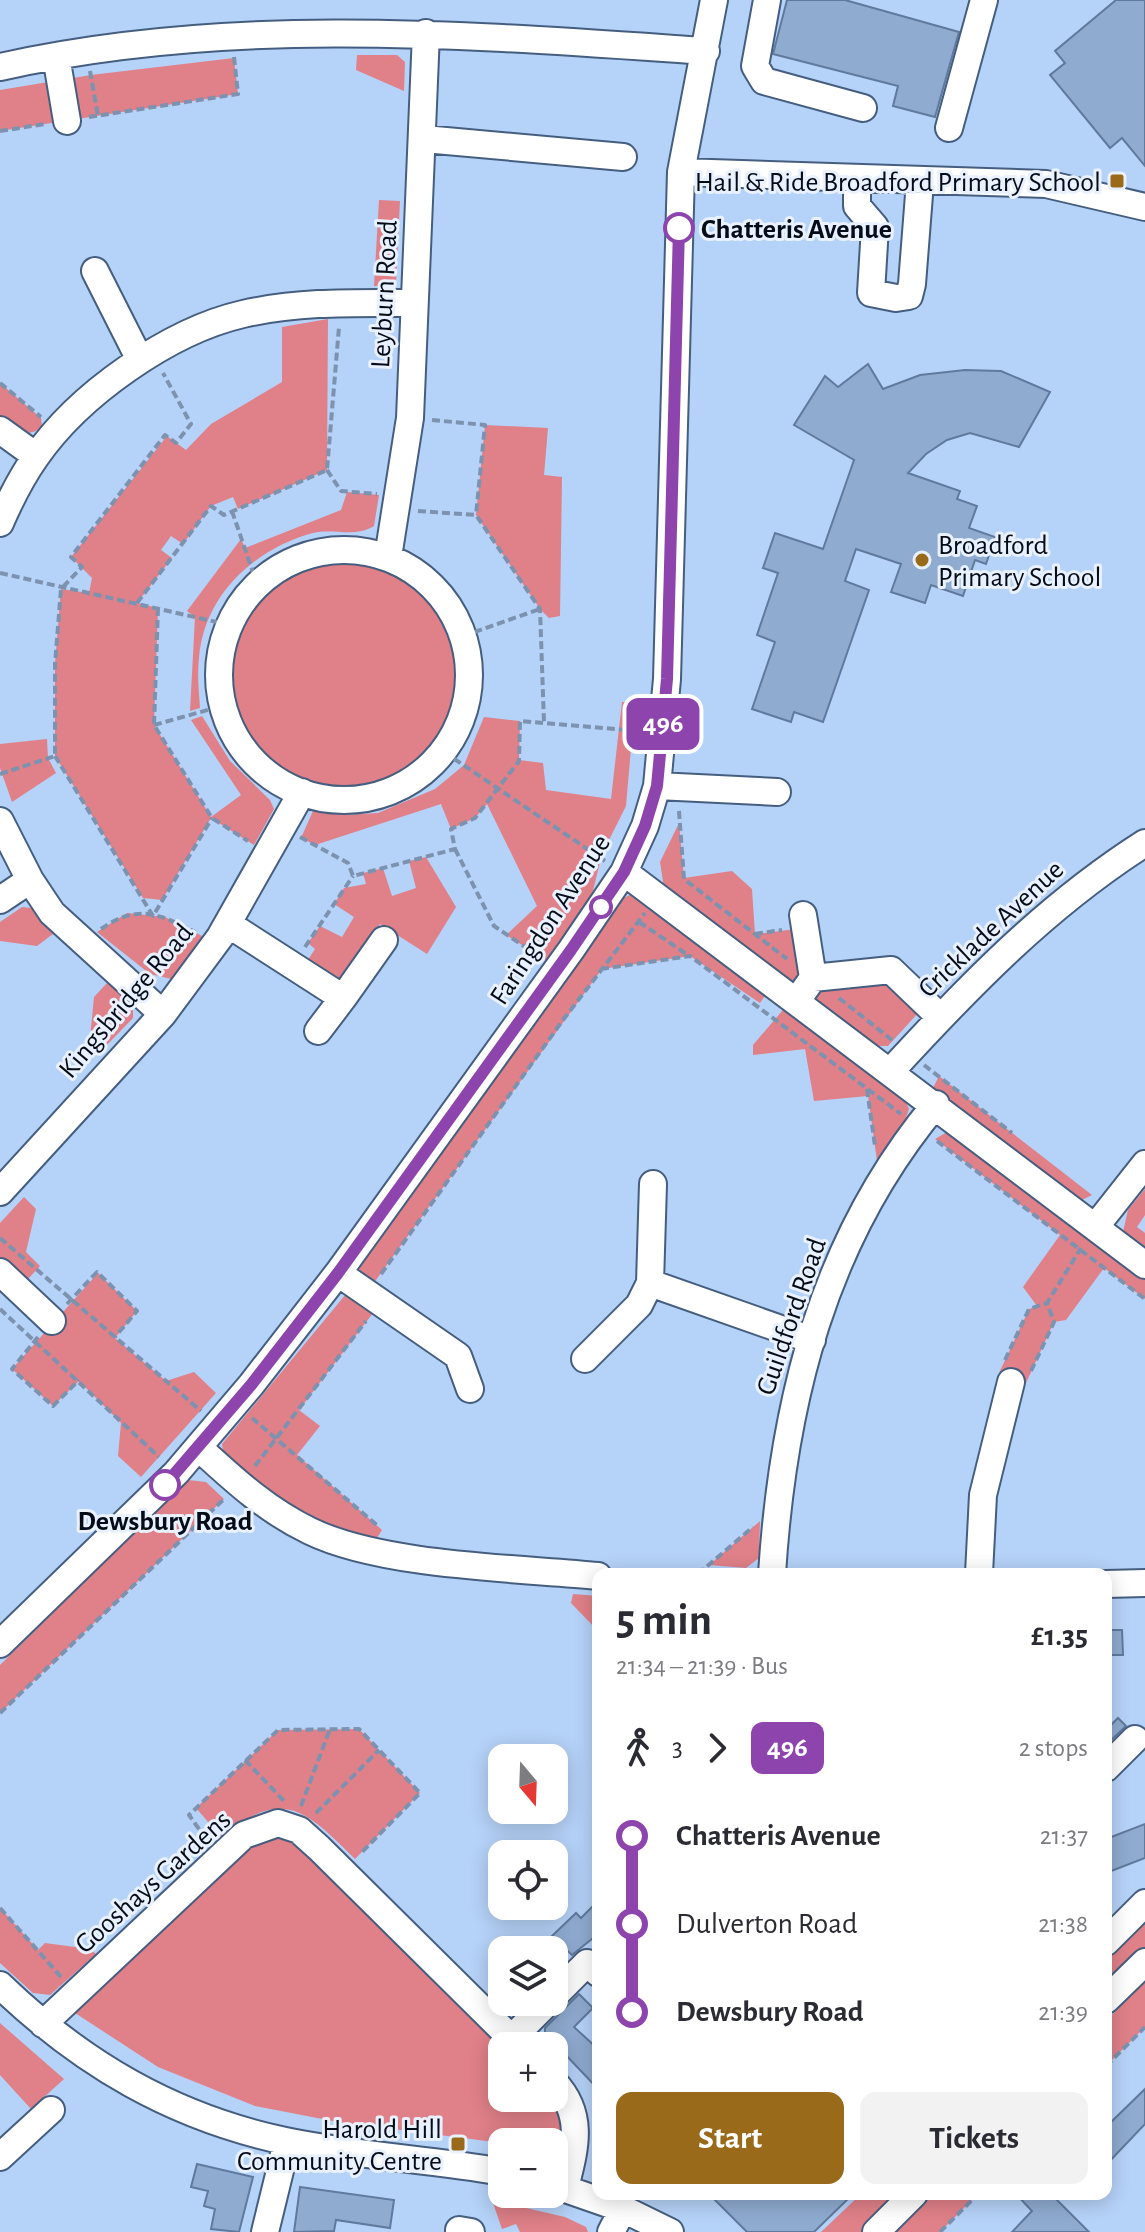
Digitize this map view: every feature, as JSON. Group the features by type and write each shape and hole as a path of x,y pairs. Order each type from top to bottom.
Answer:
{"street":[{"name":"Faringdon Avenue","path":"0,1644 176,1473 236,1403 338,1273 558,969 624,872 645,826 657,786 668,664 681,172 714,0"},
{"path":"767,0 755,66 764,81 863,108"},
{"path":"949,128 984,0"},
{"path":"0,67 56,56 232,37 426,33 706,51"},
{"name":"Leyburn Road","path":"388,557 410,418 424,139 426,33"},
{"path":"56,56 67,121"},
{"path":"424,139 623,157"},
{"path":"681,172 1046,184 1145,207"},
{"path":"857,179 857,206 875,227 871,293 896,298 909,296 912,284 920,182"},
{"path":"95,271 146,357"},
{"path":"0,523 36,456 89,399 146,357 240,314 307,303 414,303"},
{"path":"0,430 36,456"},
{"path":"349,549 388,557 422,576 449,605 463,636 470,679 463,717 444,752 414,779 378,796 338,800 302,792 265,772 238,743 222,706 219,669 230,625 257,584 275,570 311,554 349,549"},
{"path":"657,786 777,792"},
{"name":"Kingsbridge Road","path":"0,1192 163,1014 222,933 302,792"},
{"path":"0,821 30,880 52,913 163,1014"},
{"name":"Cricklade Avenue","path":"890,1072 1013,943 1097,874 1145,843"},
{"path":"624,872 936,1104 1145,1265"},
{"path":"0,900 30,880"},
{"path":"798,1000 813,978 803,915"},
{"path":"222,933 343,998"},
{"path":"318,1031 384,940"},
{"path":"813,978 891,970 940,1017"},
{"name":"Guildford Road","path":"772,1568 776,1507 787,1425 812,1340 843,1255 879,1182 936,1104"},
{"path":"1096,1226 1145,1164"},
{"path":"585,1359 639,1305 650,1283 653,1184"},
{"path":"0,1272 44,1330"},
{"path":"338,1273 458,1356 470,1389"},
{"path":"650,1283 812,1340"},
{"path":"979,1568 983,1495 1011,1382"},
{"path":"198,1447 260,1502 312,1532 380,1552 592,1575"},
{"path":"1112,1584 1145,1583"},
{"path":"1112,1762 1135,1739"},
{"name":"Gooshays Gardens","path":"43,2024 244,1835 278,1823 297,1824"},
{"path":"297,1824 505,2032"},
{"path":"1112,1936 1145,1903"},
{"path":"1112,1994 1145,1962"},
{"path":"568,1982 587,1963 592,1968"},
{"path":"0,1985 94,2065 157,2098 223,2126 287,2142 488,2170"},
{"path":"523,2032 536,2016"},
{"path":"568,2101 577,2128 568,2159"},
{"path":"0,2157 51,2110"},
{"path":"265,2232 287,2142"},
{"path":"568,2192 617,2220 670,2232"},
{"path":"876,2232 908,2200"}],"path":[{"path":"0,131 238,94 232,37"},
{"path":"87,52 98,116"},
{"path":"342,302 327,470 341,491 476,515"},
{"path":"146,357 191,424 176,443 165,435 71,557 82,567 61,589 55,664 55,756 153,916"},
{"path":"0,383 58,432"},
{"path":"410,418 485,425 476,515 540,609 544,723"},
{"path":"224,515 327,470"},
{"path":"137,603 211,506 237,525"},
{"path":"232,511 257,584"},
{"path":"0,573 230,625"},
{"path":"158,608 154,725 212,818 269,855"},
{"path":"463,636 540,609"},
{"path":"154,725 222,706"},
{"path":"558,969 494,926 455,849 451,829 475,818 519,761 520,721 662,733"},
{"path":"444,752 624,872"},
{"path":"0,774 55,756"},
{"path":"679,808 684,879 1022,1140"},
{"path":"153,916 212,818"},
{"path":"284,828 348,863 353,876"},
{"path":"299,957 353,876 455,849"},
{"path":"0,1713 239,1484 278,1439 601,969 658,897"},
{"path":"82,942 124,913 165,917 222,933"},
{"path":"638,922 690,956 1145,1299"},
{"path":"601,969 690,956"},
{"path":"867,1089 879,1182"},
{"path":"1047,1303 1054,1322 1026,1383 1011,1382 999,1373 1029,1309 1047,1303 1096,1226"},
{"path":"0,1238 217,1425"},
{"path":"71,1300 97,1272 137,1311 115,1337"},
{"path":"0,1309 44,1330 79,1380 176,1473"},
{"path":"44,1330 12,1369 53,1406 79,1380"},
{"path":"236,1403 382,1530"},
{"path":"705,1568 776,1507"},
{"path":"297,1824 330,1729"},
{"path":"220,1856 189,1815 245,1760 278,1730 359,1729 420,1793 344,1871"},
{"path":"297,1824 379,1750"},
{"path":"245,1760 297,1824"},
{"path":"0,1908 75,1994"},
{"path":"1112,2060 1145,2027"},
{"path":"940,2232 972,2200"}],"shaded area":[{"path":"357,55 397,55 405,62 404,91 356,70"},
{"path":"234,58 238,94 0,131 0,90 91,75"},
{"path":"379,200 400,201 396,282 390,287 374,286"},
{"path":"328,319 327,470 238,509 233,497 211,506 183,544 171,536 161,550 172,558 137,603 158,608 154,725 211,817 241,795 191,720 202,716 230,761 270,800 274,809 254,845 211,818 162,900 143,898 55,756 55,664 61,589 89,593 92,578 71,557 167,436 186,450 211,424 282,382 282,327"},
{"path":"0,383 41,418 42,427 25,433 0,419"},
{"path":"485,425 548,428 544,475 562,477 560,616 549,618 540,609 476,515"},
{"path":"347,492 379,495 374,526 352,532 313,533 291,540 252,563 236,578 211,614 203,635 198,671 200,708 190,711 195,617 187,611 241,539 245,548 341,510"},
{"path":"343,562 386,570 423,595 448,632 456,675 448,718 423,755 386,780 343,788 300,780 263,755 238,718 230,675 238,632 263,595 300,570"},
{"path":"622,702 635,702 626,806 602,854 592,895 546,960 506,935 537,906 487,804 475,818 451,829 441,804 315,845 301,838 313,811 345,815 378,813 435,789 464,765 484,717 520,721 519,760 543,763 546,790 611,799"},
{"path":"47,739 48,758 56,773 12,802 0,768 0,744"},
{"path":"679,823 684,878 732,871 752,889 755,934 796,929 804,979 795,990 664,888 660,862"},
{"path":"426,857 456,907 427,954 380,924 337,984 306,963 315,949 308,943 320,926 342,937 354,917 334,904 344,888 366,884 363,873 383,868 392,896 416,888 409,861"},
{"path":"637,891 769,990 760,1003 690,956 602,969 373,1284 356,1273 624,898"},
{"path":"22,907 31,908 53,934 37,946 0,941 0,922"},
{"path":"127,913 165,917 206,938 176,980 150,974 97,932"},
{"path":"882,974 919,1012 888,1046 867,1046 811,1002 823,986"},
{"path":"108,982 133,1006 133,1018 103,1049 90,1038 94,997"},
{"path":"788,1004 904,1098 909,1109 903,1126 877,1161 868,1096 814,1101 805,1049 753,1055 753,1045"},
{"path":"939,1076 1092,1195 1078,1202 932,1090"},
{"path":"956,1127 1145,1276 1145,1299 1104,1268 1066,1320 1054,1322 1026,1383 1011,1382 999,1373 1029,1309 1037,1306 1023,1287 1060,1235 935,1139"},
{"path":"1145,1189 1145,1215 1137,1227 1145,1233 1145,1254 1122,1236 1128,1210"},
{"path":"24,1197 36,1209 26,1252 40,1266 28,1279 0,1257 0,1223"},
{"path":"98,1273 137,1311 115,1338 166,1381 194,1372 216,1393 141,1477 118,1456 121,1423 79,1381 53,1406 12,1369"},
{"path":"346,1294 373,1313 299,1410 320,1426 297,1455 382,1530 375,1541 329,1527 294,1510 224,1458 222,1444"},
{"path":"188,1480 206,1482 224,1499 0,1713 0,1665"},
{"path":"760,1521 759,1558 746,1568 709,1565"},
{"path":"573,1594 592,1596 592,1625 571,1603"},
{"path":"359,1729 420,1793 355,1859 308,1817 293,1811 278,1809 262,1812 221,1837 196,1808 278,1730"},
{"path":"270,1836 296,1841 488,2032 488,2112 560,2112 565,2128 488,2128 488,2141 338,2122 255,2106 158,2067 72,2011 241,1850"},
{"path":"0,1908 38,1950 45,1943 90,1949 96,1954 50,1995 33,1993 0,1963"},
{"path":"1145,1910 1145,1952 1112,1985 1112,1942"},
{"path":"1145,1982 1145,2027 1112,2060 1112,2015"},
{"path":"0,2023 64,2079 31,2109 0,2075"},
{"path":"855,2200 891,2200 889,2207 864,2232 821,2232"},
{"path":"926,2200 972,2200 940,2232 894,2232"},
{"path":"495,2208 526,2208 565,2217 586,2227 588,2232 520,2232 516,2224 502,2229"}],"building":[{"path":"787,0 845,0 959,32 935,117 893,106 898,86 773,54"},
{"path":"1116,0 1145,0 1145,166 1122,138 1110,148 1050,75 1065,63 1055,51"},
{"path":"868,364 883,389 920,375 965,370 1001,371 1050,392 1019,447 970,433 947,440 926,454 908,473 960,491 957,499 977,506 969,528 995,537 986,564 975,560 963,596 931,585 925,603 891,592 901,564 856,549 845,581 869,590 823,722 794,712 791,722 752,709 775,642 757,635 778,573 763,568 775,533 823,549 854,460 794,425 825,376 838,387"},
{"path":"1112,1630 1122,1630 1123,1655 1112,1655"},
{"path":"1118,1718 1126,1726 1112,1739 1112,1724"},
{"path":"1145,1824 1145,1858 1112,1871 1112,1837"},
{"path":"592,1907 592,1939 572,1955 568,1951 568,1936 552,1936 576,1913 581,1918"},
{"path":"579,1994 592,2007 574,2027 592,2044 592,2083 568,2057 568,2032 545,2032 557,2016 568,2016 568,2005"},
{"path":"1145,2089 1145,2124 1112,2159 1112,2121"},
{"path":"197,2164 253,2177 239,2232 211,2229 215,2209 204,2206 208,2191 191,2187"},
{"path":"300,2187 394,2200 390,2228 336,2220 334,2231 294,2232"},
{"path":"715,2200 847,2200 814,2232 747,2232"},
{"path":"1022,2200 1057,2200 1089,2232 1012,2232 1032,2211"}],"bus line":[{"name":"496","path":"165,1485 251,1385 338,1273 571,950 624,872 645,826 657,786 667,679 679,228"}],"place":[{"name":"Hail & Ride Broadford Primary School","path":"1117,181"},
{"name":"Chatteris Avenue","path":"679,228"},
{"name":"Broadford Primary School","path":"922,560"},
{"name":"Dewsbury Road","path":"165,1485"},
{"name":"Harold Hill Community Centre","path":"458,2144"}]}
